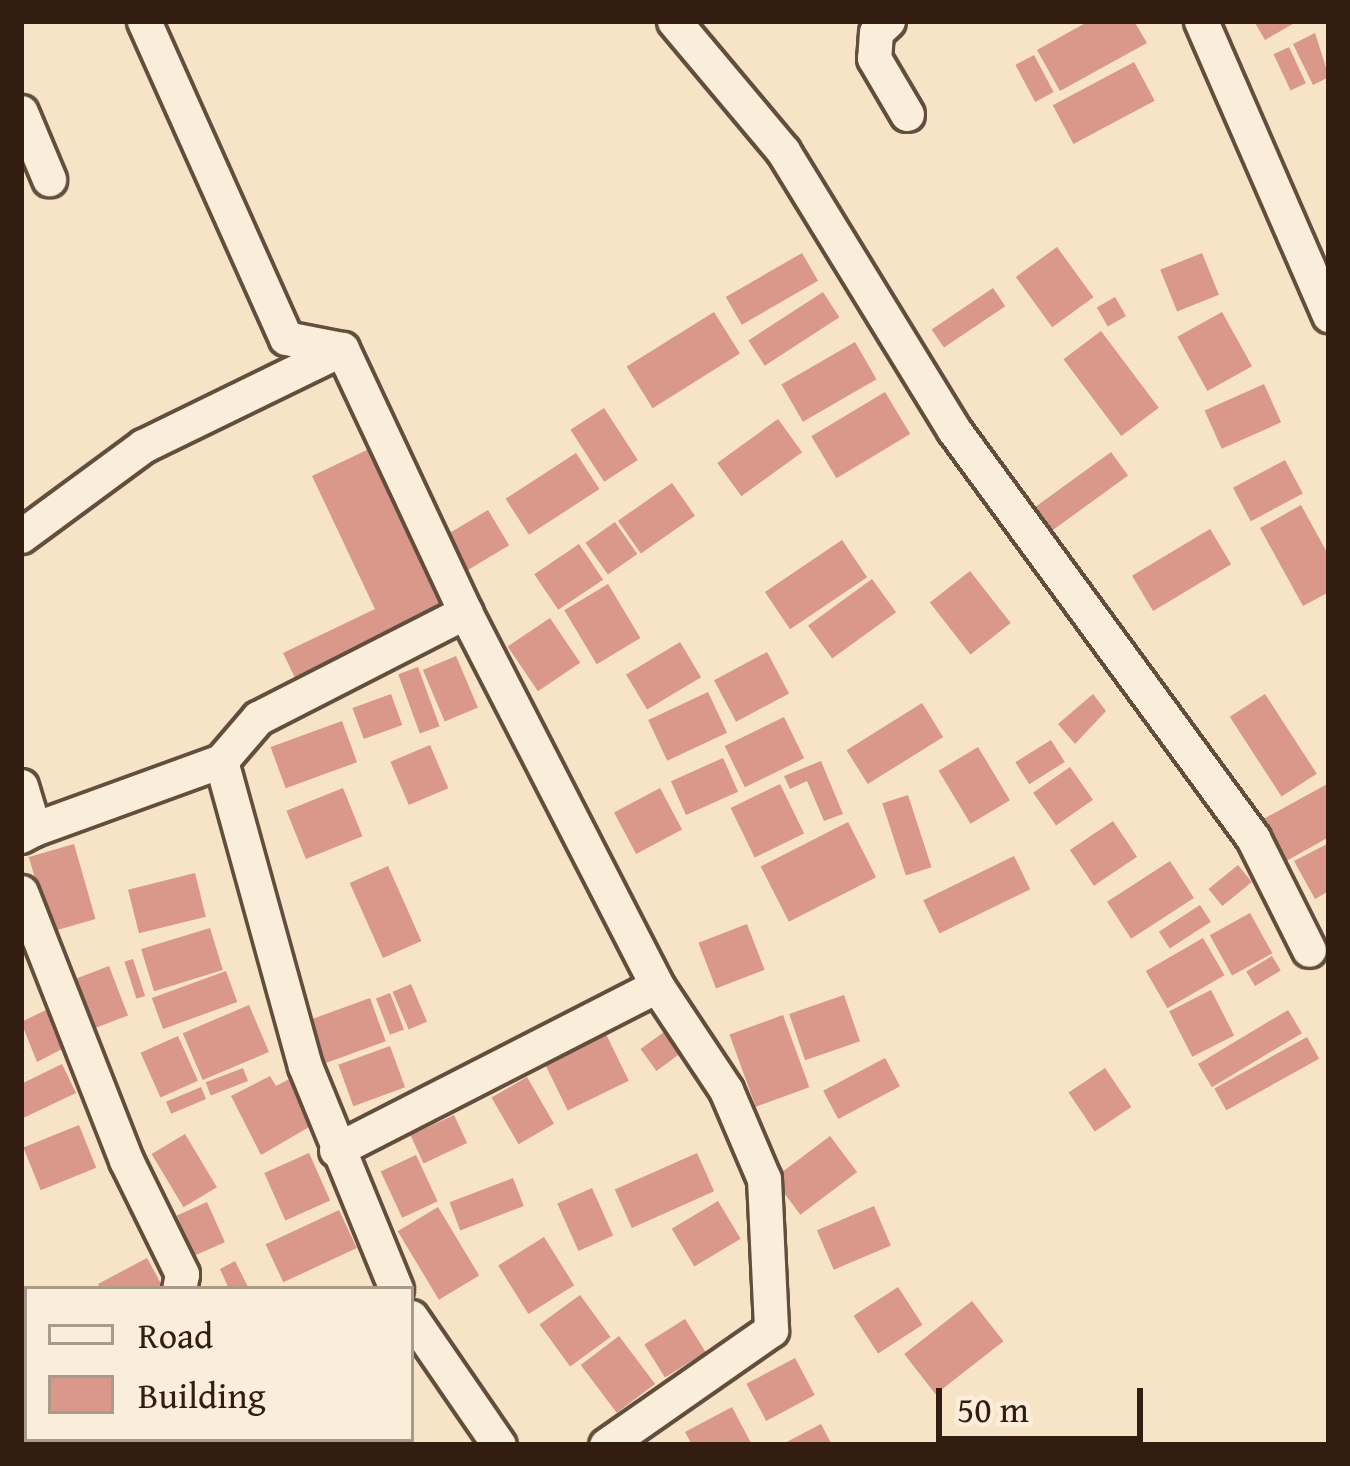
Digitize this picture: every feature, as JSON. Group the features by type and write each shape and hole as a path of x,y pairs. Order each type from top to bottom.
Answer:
{"street":[{"path":"144,21 286,338 342,350"},
{"path":"674,21 783,152 954,430 1253,838 1309,950"},
{"path":"888,21 876,32 874,58 908,114"},
{"path":"1201,21 1329,315"},
{"path":"21,112 49,179"},
{"path":"21,536 143,446 342,350"},
{"path":"342,350 465,612 657,986 726,1090 764,1179 771,1330 606,1445"},
{"path":"21,786 28,833 221,761 258,718 465,612"},
{"path":"221,761 257,913 336,1150 395,1286"},
{"path":"21,892 126,1160 182,1274 180,1286"},
{"path":"336,1150 657,986"},
{"path":"414,1321 499,1445"}],"building":[{"path":"1089,21 1134,21 1147,43 1060,91 1037,50"},
{"path":"1254,21 1298,21 1265,40"},
{"path":"1315,33 1329,77 1313,85 1293,44"},
{"path":"1289,47 1306,83 1290,90 1274,54"},
{"path":"1034,55 1054,92 1035,102 1015,65"},
{"path":"1134,62 1155,101 1073,144 1053,105"},
{"path":"1057,247 1093,297 1052,327 1016,277"},
{"path":"802,253 818,281 742,325 726,297"},
{"path":"1202,253 1219,295 1177,312 1160,270"},
{"path":"993,288 1005,306 944,348 932,329"},
{"path":"823,292 839,317 765,366 748,340"},
{"path":"1115,297 1126,316 1108,327 1097,308"},
{"path":"714,312 740,354 653,408 627,367"},
{"path":"1222,312 1252,366 1207,391 1177,337"},
{"path":"1101,331 1159,408 1121,436 1063,359"},
{"path":"855,342 876,379 803,422 781,385"},
{"path":"1264,384 1281,422 1222,449 1205,410"},
{"path":"885,392 910,434 837,478 811,436"},
{"path":"604,408 638,460 604,482 570,430"},
{"path":"778,419 802,452 741,496 717,463"},
{"path":"371,448 449,610 298,684 283,653 375,609 312,476"},
{"path":"1111,452 1128,475 1046,535 1029,511"},
{"path":"576,453 599,489 529,535 506,499"},
{"path":"1285,460 1303,494 1251,521 1233,488"},
{"path":"672,483 695,516 641,554 618,521"},
{"path":"1301,505 1329,556 1329,592 1303,606 1260,528"},
{"path":"488,510 509,545 467,570 446,535"},
{"path":"615,522 637,554 608,575 586,543"},
{"path":"1210,529 1231,564 1153,611 1132,576"},
{"path":"842,540 867,577 790,629 765,592"},
{"path":"579,544 603,580 558,610 534,574"},
{"path":"970,571 1011,623 970,654 930,602"},
{"path":"872,579 896,612 832,659 808,625"},
{"path":"608,584 640,638 597,664 564,610"},
{"path":"550,618 580,663 538,691 508,647"},
{"path":"680,642 701,677 647,710 626,674"},
{"path":"767,652 789,693 736,722 714,680"},
{"path":"456,656 478,708 445,722 423,670"},
{"path":"418,667 440,726 420,733 398,674"},
{"path":"708,692 727,733 667,761 648,720"},
{"path":"391,694 402,725 364,739 352,708"},
{"path":"1093,694 1106,711 1075,744 1058,724"},
{"path":"1265,694 1317,774 1282,797 1230,717"},
{"path":"922,703 943,737 868,784 847,750"},
{"path":"784,717 804,758 745,787 725,746"},
{"path":"342,721 357,762 286,788 271,747"},
{"path":"1051,740 1065,762 1029,784 1015,762"},
{"path":"430,745 448,788 409,805 390,762"},
{"path":"978,747 1010,800 971,824 939,771"},
{"path":"723,758 738,792 686,815 671,781"},
{"path":"821,761 843,814 824,821 807,781 790,789 784,776"},
{"path":"1070,767 1093,800 1056,826 1033,793"},
{"path":"1329,783 1329,837 1281,864 1258,822"},
{"path":"780,784 804,833 755,858 731,808"},
{"path":"343,788 362,836 306,859 286,811"},
{"path":"660,788 682,829 636,854 614,812"},
{"path":"908,795 931,867 906,876 882,803"},
{"path":"1113,821 1137,857 1094,886 1070,850"},
{"path":"848,822 876,877 789,922 761,866"},
{"path":"1329,843 1329,891 1315,899 1294,861"},
{"path":"74,844 95,919 50,932 29,857"},
{"path":"1014,856 1030,889 939,934 923,900"},
{"path":"1170,861 1194,898 1131,939 1107,902"},
{"path":"1238,865 1252,882 1222,906 1208,889"},
{"path":"388,866 421,941 383,958 350,883"},
{"path":"195,873 206,917 139,933 128,890"},
{"path":"1200,905 1211,922 1170,948 1159,932"},
{"path":"1250,913 1272,953 1232,976 1210,935"},
{"path":"747,924 765,970 716,988 698,943"},
{"path":"210,928 223,970 154,991 141,949"},
{"path":"1203,938 1224,975 1167,1008 1146,971"},
{"path":"1272,956 1281,971 1255,986 1246,971"},
{"path":"133,959 145,996 136,999 124,962"},
{"path":"109,966 128,1015 89,1031 70,981"},
{"path":"226,971 237,1002 163,1029 152,998"},
{"path":"411,984 427,1022 409,1030 393,992"},
{"path":"1211,990 1234,1035 1192,1057 1169,1011"},
{"path":"390,993 404,1029 390,1035 376,998"},
{"path":"844,995 860,1041 805,1060 789,1014"},
{"path":"370,998 386,1041 319,1066 303,1022"},
{"path":"249,1005 269,1052 203,1080 183,1033"},
{"path":"46,1010 66,1047 37,1062 21,1022"},
{"path":"1288,1010 1302,1033 1212,1087 1198,1064"},
{"path":"783,1015 809,1087 756,1107 729,1034"},
{"path":"664,1032 680,1054 656,1071 641,1049"},
{"path":"606,1034 629,1081 568,1111 545,1064"},
{"path":"178,1036 198,1081 160,1097 141,1053"},
{"path":"1307,1037 1319,1059 1226,1110 1214,1088"},
{"path":"390,1046 405,1087 353,1106 338,1065"},
{"path":"885,1058 900,1086 838,1119 823,1091"},
{"path":"62,1064 76,1093 21,1119 21,1084"},
{"path":"243,1068 248,1081 211,1095 206,1082"},
{"path":"1105,1068 1131,1107 1095,1132 1069,1093"},
{"path":"270,1076 276,1086 293,1077 316,1123 261,1155 231,1096"},
{"path":"527,1077 554,1124 518,1144 491,1098"},
{"path":"201,1087 206,1099 171,1114 166,1102"},
{"path":"454,1115 467,1143 424,1163 410,1135"},
{"path":"79,1125 96,1168 41,1190 23,1147"},
{"path":"185,1134 217,1187 184,1207 152,1154"},
{"path":"830,1136 857,1172 800,1215 773,1179"},
{"path":"309,1153 330,1201 285,1220 264,1173"},
{"path":"697,1153 714,1191 632,1228 615,1190"},
{"path":"416,1155 438,1201 402,1218 381,1171"},
{"path":"513,1178 524,1206 460,1230 450,1202"},
{"path":"592,1188 613,1236 578,1251 557,1203"},
{"path":"718,1201 741,1239 694,1267 672,1229"},
{"path":"207,1202 225,1242 195,1256 177,1215"},
{"path":"874,1206 891,1246 834,1270 817,1230"},
{"path":"438,1207 479,1276 439,1300 398,1231"},
{"path":"339,1210 357,1248 283,1282 266,1244"},
{"path":"544,1237 574,1285 528,1314 498,1266"},
{"path":"147,1258 162,1286 99,1286"},
{"path":"235,1261 248,1286 228,1286 220,1269"},
{"path":"898,1287 923,1325 878,1354 854,1316"},
{"path":"580,1295 611,1337 570,1366 540,1324"},
{"path":"972,1301 1003,1341 936,1394 904,1354"},
{"path":"685,1319 706,1352 665,1378 644,1344"},
{"path":"619,1336 655,1384 617,1413 581,1365"},
{"path":"795,1358 815,1395 766,1421 746,1384"},
{"path":"732,1407 752,1445 692,1445 685,1432"},
{"path":"821,1424 832,1445 781,1445"}]}
